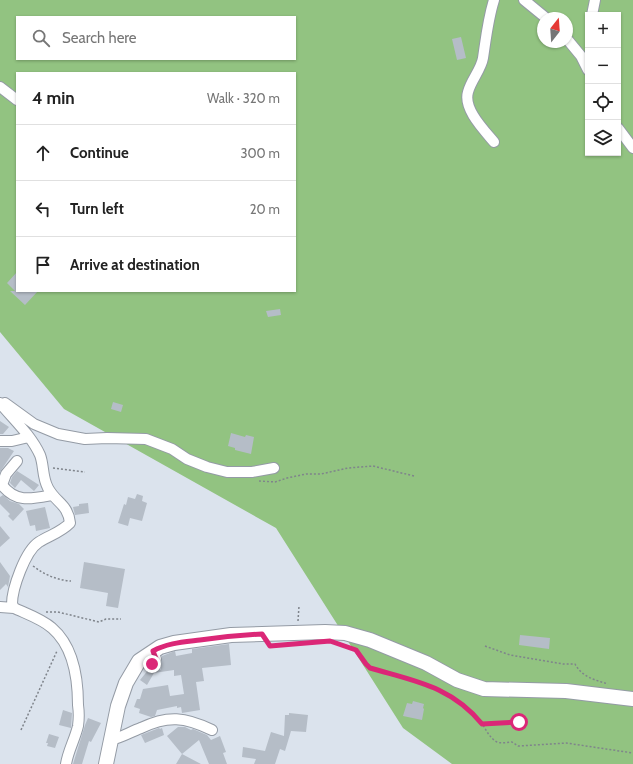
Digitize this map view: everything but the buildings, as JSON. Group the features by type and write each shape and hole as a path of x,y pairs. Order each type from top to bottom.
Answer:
{"street":[{"path":"494,0 486,34 483,60 467,93 469,108 476,120 494,142"},
{"path":"524,0 539,12"},
{"path":"593,12 595,0"},
{"path":"573,46 585,64"},
{"path":"0,87 16,99"},
{"path":"621,132 633,148"},
{"path":"0,399 34,424 58,434 85,439 146,439 172,449 187,459 227,472 252,472 274,468"},
{"path":"0,403 29,437 39,454 44,480 52,494 67,510 70,523 63,530 40,541 28,554 23,564 12,600 14,608"},
{"path":"0,442 29,437"},
{"path":"17,461 3,481 2,485 5,490 11,495 26,499 34,499 52,494"},
{"path":"0,607 14,608 44,622 53,629 63,641 71,658 78,689 78,724 66,764"},
{"path":"106,764 118,706 126,683 139,661 152,658 160,647 174,643 231,636 325,632 345,633 370,640 426,663 457,680 484,689 566,691 633,699"},
{"path":"110,740 120,738 168,718 187,720 212,730"}],"path":[{"path":"41,460 53,468 85,472"},
{"path":"253,480 275,482 306,474 321,474 348,468 373,466 414,476"},
{"path":"28,554 32,565 38,570 50,577 72,581"},
{"path":"295,633 298,624 299,606"},
{"path":"26,614 58,612 99,622 106,619 121,619"},
{"path":"21,730 54,656 63,641"},
{"path":"344,645 356,650 370,668 416,680 444,692 460,703 482,724 492,738 502,744 512,742 518,746 566,743 633,753"},
{"path":"485,646 510,655 563,664 575,664 579,671 596,680 610,684"},
{"path":"482,724 524,722"}],"green space":[{"path":"0,0 633,0 633,764 452,764 403,728 276,528 64,409 0,332"}],"route":[{"path":"152,664 156,659 153,651 160,647 174,643 262,634 270,646 330,641 356,650 370,668 416,680 444,692 474,714 482,724 519,722"}]}
